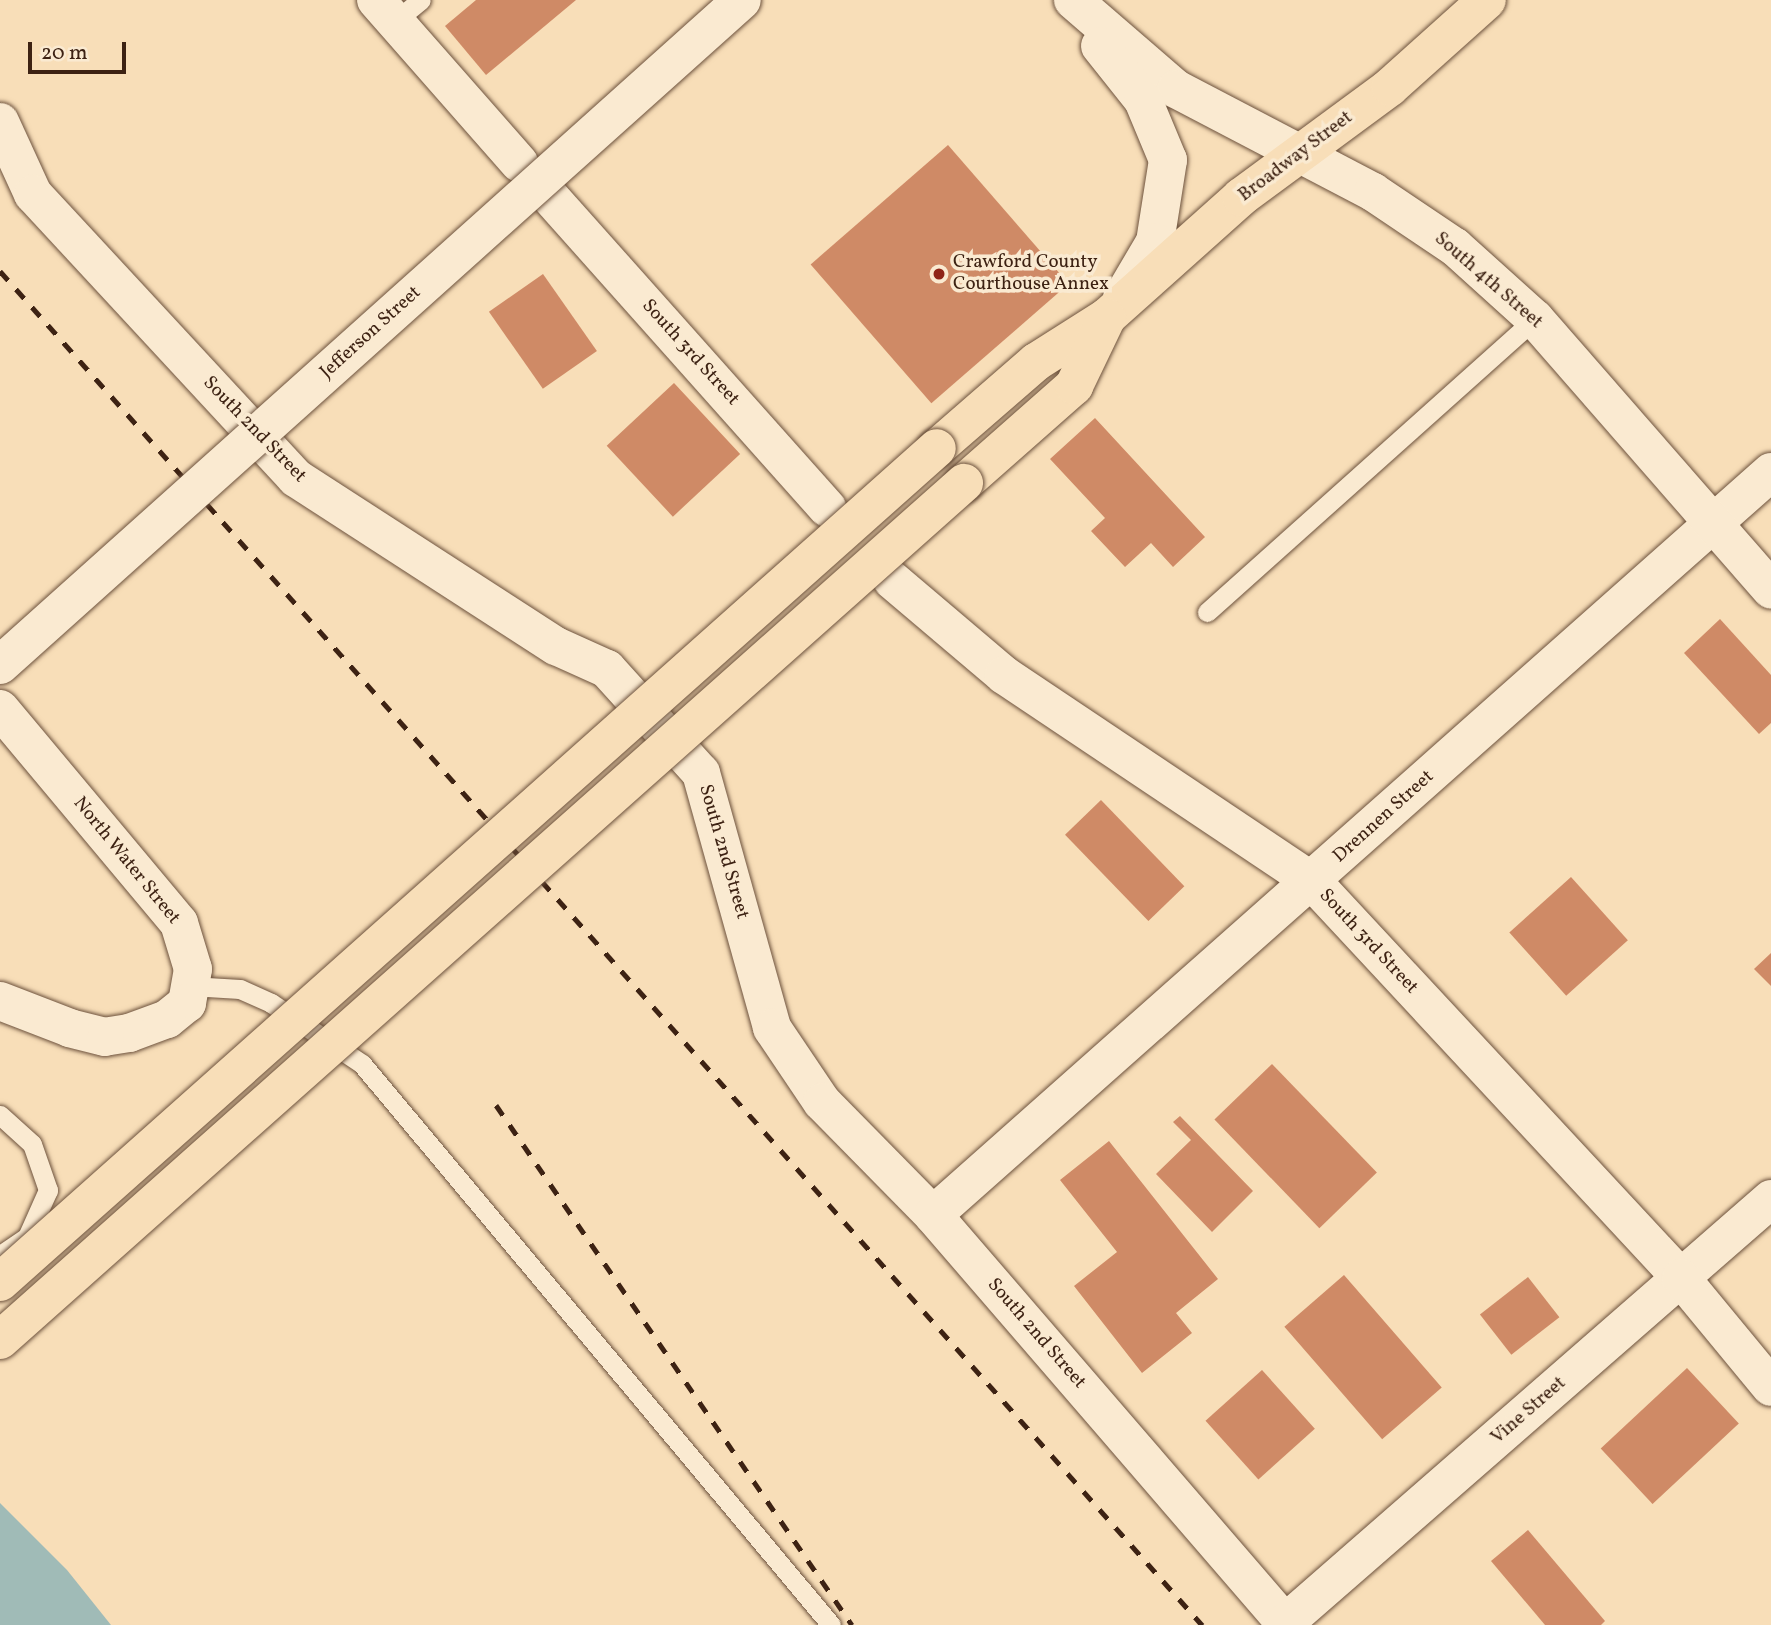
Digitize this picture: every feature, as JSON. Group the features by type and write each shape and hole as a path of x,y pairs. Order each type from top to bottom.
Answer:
{"main road":[{"name":"Broadway Street","path":"0,1282 1036,362 1111,314 1298,154 1390,87 1487,0"},
{"name":"Broadway Street","path":"0,1340 1074,386 1111,314"}],"street":[{"name":"Jefferson Street","path":"0,665 742,0"},
{"path":"1064,0 1143,100 1168,160 1156,242 1111,314"},
{"name":"South 4th Street","path":"1073,0 1176,89 1373,192 1455,247 1535,319 1771,590"},
{"path":"397,7 519,163"},
{"name":"South 2nd Street","path":"0,122 33,194 296,478 556,646 607,668 701,773 772,1028 822,1102 933,1215 1286,1623"},
{"name":"South 3rd Street","path":"552,199 827,508"},
{"name":"Drennen Street","path":"933,1215 1771,472"},
{"name":"South 3rd Street","path":"892,580 1004,675 1312,881 1681,1278 1771,1387"},
{"name":"North Water Street","path":"0,709 179,923 191,946 187,1003 167,1019 105,1037 0,1001"},
{"name":"Vine Street","path":"1286,1623 1771,1199"}],"lane":[{"path":"1207,612 1535,319"},
{"path":"190,986 240,989 271,1003 362,1064 831,1625"},
{"path":"0,1115 32,1144 48,1190 27,1237 0,1255"}],"water":[{"path":"0,1503 67,1570 111,1625 0,1625"}],"building":[{"path":"476,0 576,0 486,75 445,26"},
{"name":"Crawford County Courthouse Annex","path":"948,145 1069,284 931,403 811,264"},
{"path":"543,274 597,351 543,389 489,312"},
{"path":"674,383 740,454 673,517 607,446"},
{"path":"1095,418 1205,537 1173,567 1151,543 1125,567 1091,531 1105,518 1050,459"},
{"path":"1720,619 1771,675 1771,723 1759,734 1684,653"},
{"path":"1101,800 1184,886 1148,921 1065,835"},
{"path":"1571,877 1628,940 1566,996 1509,933"},
{"path":"1771,953 1771,986 1754,969"},
{"path":"1272,1064 1377,1173 1319,1228 1214,1120"},
{"path":"1180,1116 1253,1191 1212,1232 1156,1174 1191,1140 1173,1122"},
{"path":"1109,1141 1218,1279 1176,1313 1192,1333 1142,1373 1074,1286 1117,1252 1060,1180"},
{"path":"1344,1275 1442,1387 1382,1439 1284,1327"},
{"path":"1528,1277 1559,1317 1511,1355 1480,1315"},
{"path":"1687,1368 1739,1424 1653,1504 1601,1448"},
{"path":"1262,1370 1315,1429 1258,1480 1206,1421"},
{"path":"1528,1530 1605,1621 1601,1625 1545,1625 1491,1561"}],"railway":[{"path":"0,271 1202,1625"},
{"path":"496,1105 852,1625"}],"place":[{"name":"Crawford County Courthouse Annex","path":"939,274"}]}
